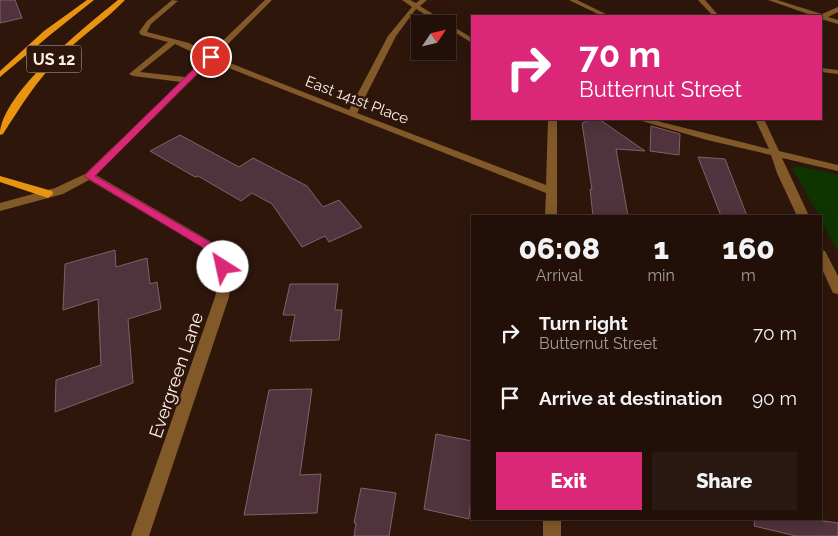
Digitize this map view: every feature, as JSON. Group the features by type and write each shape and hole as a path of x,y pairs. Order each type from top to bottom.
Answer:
{"main road":[{"name":"US 12","path":"0,76 47,33 91,0"},
{"name":"US 12","path":"0,132 25,93 53,60 67,45 122,0"},
{"path":"0,178 48,194"}],"street":[{"path":"165,0 176,0"},
{"name":"East 141st Place","path":"176,0 144,29 144,33 152,37 174,41 211,57 220,63 352,112 551,191"},
{"path":"0,207 69,187 88,176 269,0"},
{"path":"405,0 431,15"},
{"path":"352,112 399,24 415,6 424,0"},
{"path":"572,0 605,15"},
{"path":"701,0 715,15"},
{"path":"771,0 815,15"},
{"path":"822,17 838,9"},
{"path":"822,17 838,22"},
{"path":"456,30 471,40"},
{"path":"174,41 133,74 187,80"},
{"path":"822,70 838,72"},
{"path":"551,215 552,120"},
{"path":"644,120 838,168"},
{"path":"760,120 803,215"},
{"name":"Evergreen Lane","path":"88,176 206,244 220,259 225,278 222,297 140,536"},
{"path":"822,256 838,289"},
{"path":"552,520 552,536"}],"green space":[{"path":"799,166 838,175 838,252 822,223 822,215 818,215 792,168"}],"building":[{"path":"0,0 15,0 22,18 0,23"},
{"path":"590,120 600,120 645,151 616,149 628,215 593,215 590,189 592,190 582,123"},
{"path":"651,126 680,134 679,155 650,151"},
{"path":"180,135 239,167 253,158 307,186 323,207 339,200 362,227 329,242 325,236 302,247 272,204 252,193 241,201 150,151"},
{"path":"698,157 725,159 747,215 721,215"},
{"path":"115,250 116,267 147,258 150,284 157,282 161,309 128,319 133,383 55,412 56,380 101,365 98,299 63,310 65,264"},
{"path":"290,284 338,284 335,310 342,310 339,340 290,341 295,315 283,315"},
{"path":"312,389 300,475 321,474 317,513 244,515 269,390"},
{"path":"436,434 471,441 469,519 424,509"},
{"path":"361,488 396,493 389,536 354,536 356,523 354,523"},
{"path":"755,520 817,520 838,523 838,536 796,536 754,526"}],"route":[{"path":"211,57 113,154 88,176 206,244 220,259 223,267"}]}
